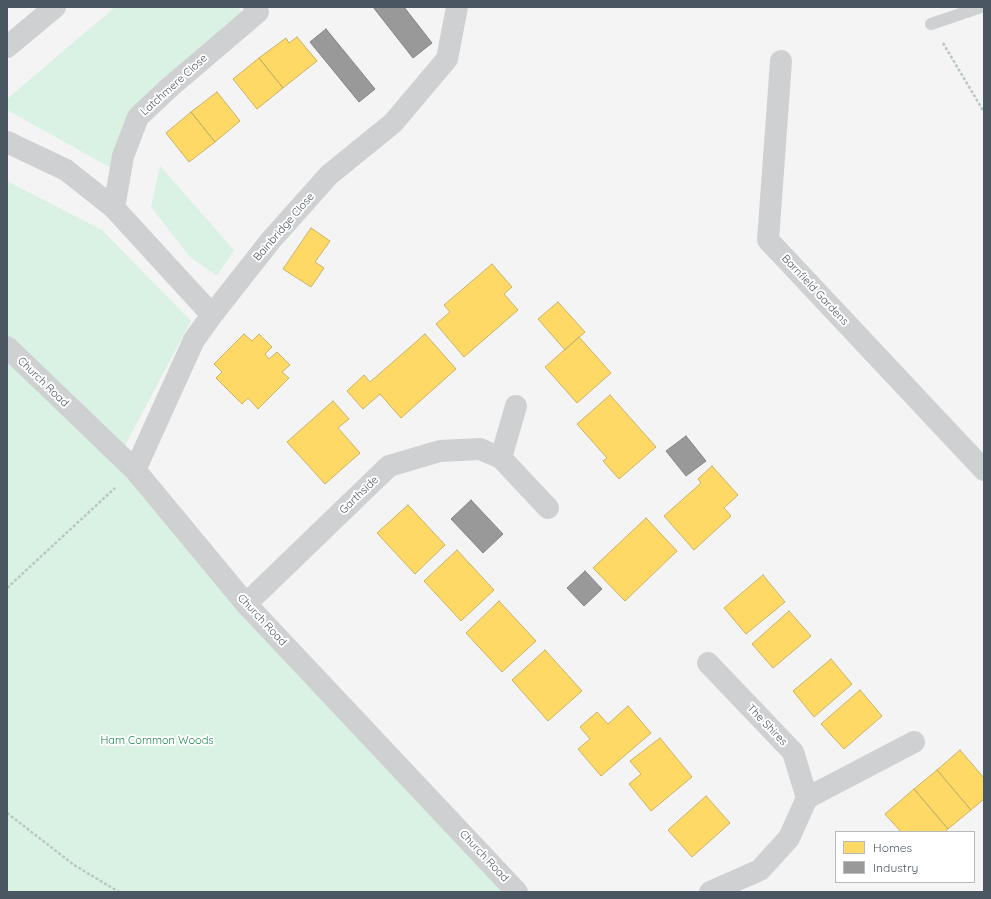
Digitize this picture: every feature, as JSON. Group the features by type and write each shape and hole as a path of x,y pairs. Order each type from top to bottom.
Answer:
{"street":[{"path":"7,47 55,7"},
{"name":"Latchmere Close","path":"114,208 123,156 138,117 170,87 258,12 254,7"},
{"name":"Bainbridge Close","path":"135,470 194,340 212,314 271,240 329,175 393,123 446,59 457,7"},
{"name":"Barnfield Gardens","path":"781,61 768,240 984,470"},
{"path":"7,142 66,170 114,208 212,314"},
{"name":"Church Road","path":"7,347 135,470 246,604 518,892"},
{"path":"501,458 516,406"},
{"name":"Garthside","path":"246,604 389,466 440,451 480,449 501,458 548,508"},
{"name":"The Shires","path":"708,663 793,752 807,798"},
{"path":"710,892 760,870 789,838 807,798 914,742"}],"lane":[{"path":"931,24 981,7"}],"path":[{"path":"931,24 984,112"},
{"path":"7,588 135,470"},
{"path":"7,813 74,864 119,892"}],"green space":[{"path":"115,7 237,7 243,12 137,106 113,169 7,110 7,99"},
{"path":"160,166 234,250 217,276 190,257 151,207"},
{"name":"Ham Common Woods","path":"7,181 102,230 191,321 120,455 525,892 7,892"}],"building: Homes":[{"path":"297,37 317,61 283,88 259,58 286,38 289,43"},
{"path":"259,58 283,88 257,109 233,79"},
{"path":"217,92 240,121 215,142 191,112"},
{"path":"191,112 215,142 189,162 166,133"},
{"path":"311,228 330,241 315,262 324,268 311,287 283,269"},
{"path":"492,264 512,287 504,294 518,310 464,357 436,324 450,312 444,305"},
{"path":"558,302 585,332 565,350 538,319"},
{"path":"244,334 252,341 259,334 272,347 265,354 269,359 277,352 290,365 282,372 289,378 258,409 248,398 242,404 216,378 222,372 214,364"},
{"path":"425,334 456,369 401,418 380,394 363,409 347,391 364,375 370,382"},
{"path":"579,337 611,373 577,403 545,367"},
{"path":"610,395 656,447 619,479 603,461 607,458 577,424"},
{"path":"333,401 349,419 338,428 360,453 325,484 287,442"},
{"path":"712,466 738,495 724,508 731,516 694,550 664,516 701,483 698,479"},
{"path":"408,505 445,545 415,574 377,533"},
{"path":"646,518 677,551 625,601 593,568"},
{"path":"457,550 494,590 461,621 424,581"},
{"path":"763,575 785,602 746,634 724,608"},
{"path":"499,601 536,641 502,672 466,633"},
{"path":"789,611 811,636 773,668 752,644"},
{"path":"545,650 582,691 548,721 512,680"},
{"path":"831,659 852,684 814,717 793,691"},
{"path":"860,690 882,716 844,749 821,724"},
{"path":"628,706 651,733 601,776 578,749 590,739 580,727 597,712 608,724"},
{"path":"660,738 692,777 651,811 629,784 641,774 630,761"},
{"path":"960,750 984,778 984,799 971,810 937,770"},
{"path":"937,770 971,810 948,829 914,789"},
{"path":"914,789 948,829 946,831 900,831 885,814"},
{"path":"706,796 730,823 692,857 668,830"}],"building: Industry":[{"path":"373,7 404,7 432,43 413,58"},
{"path":"326,29 375,89 359,102 310,42"},
{"path":"686,436 706,461 686,476 666,451"},
{"path":"471,500 503,534 483,553 451,519"},
{"path":"585,571 602,589 584,606 567,588"}]}
